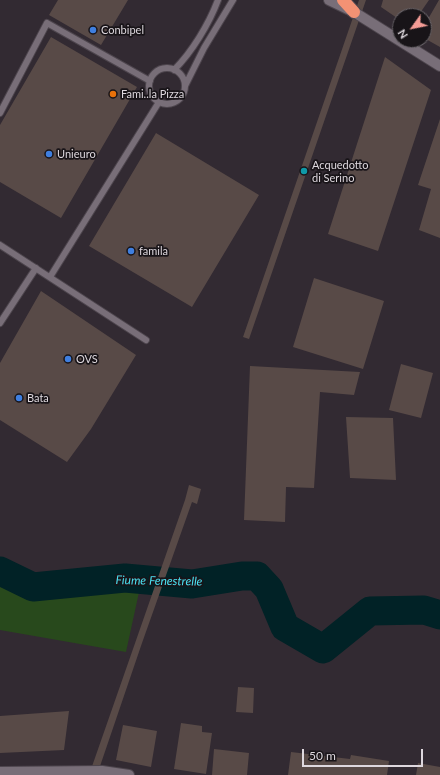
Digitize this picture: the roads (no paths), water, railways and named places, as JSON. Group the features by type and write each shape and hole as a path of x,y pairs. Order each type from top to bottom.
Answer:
{"highway":[{"path":"343,0 354,12"}],"street":[{"path":"329,0 354,12 440,66"},
{"path":"0,772 102,771 129,775"}],"lane":[{"path":"174,70 188,55 213,14 218,0"},
{"path":"184,88 182,77 179,73 170,68 156,72 152,76 149,86 152,96 159,102 165,104 171,103 177,101 181,97 204,48 233,0"},
{"path":"0,113 48,22 150,81"},
{"path":"50,277 159,102"},
{"path":"0,245 146,340"},
{"path":"0,323 36,268"}],"waterway":[{"name":"Fiume Fenestrelle","path":"0,571 33,587 125,578 192,584 242,576 257,576 269,589 285,627 323,649 370,611 424,610 440,615"}],"place":[{"name":"Conbipel","path":"93,30"},
{"name":"Fami..la Pizza","path":"113,94"},
{"name":"Unieuro","path":"49,154"},
{"name":"Acquedotto di Serino","path":"304,171"},
{"name":"famila","path":"131,251"},
{"name":"OVS","path":"68,359"},
{"name":"Bata","path":"19,398"}]}
